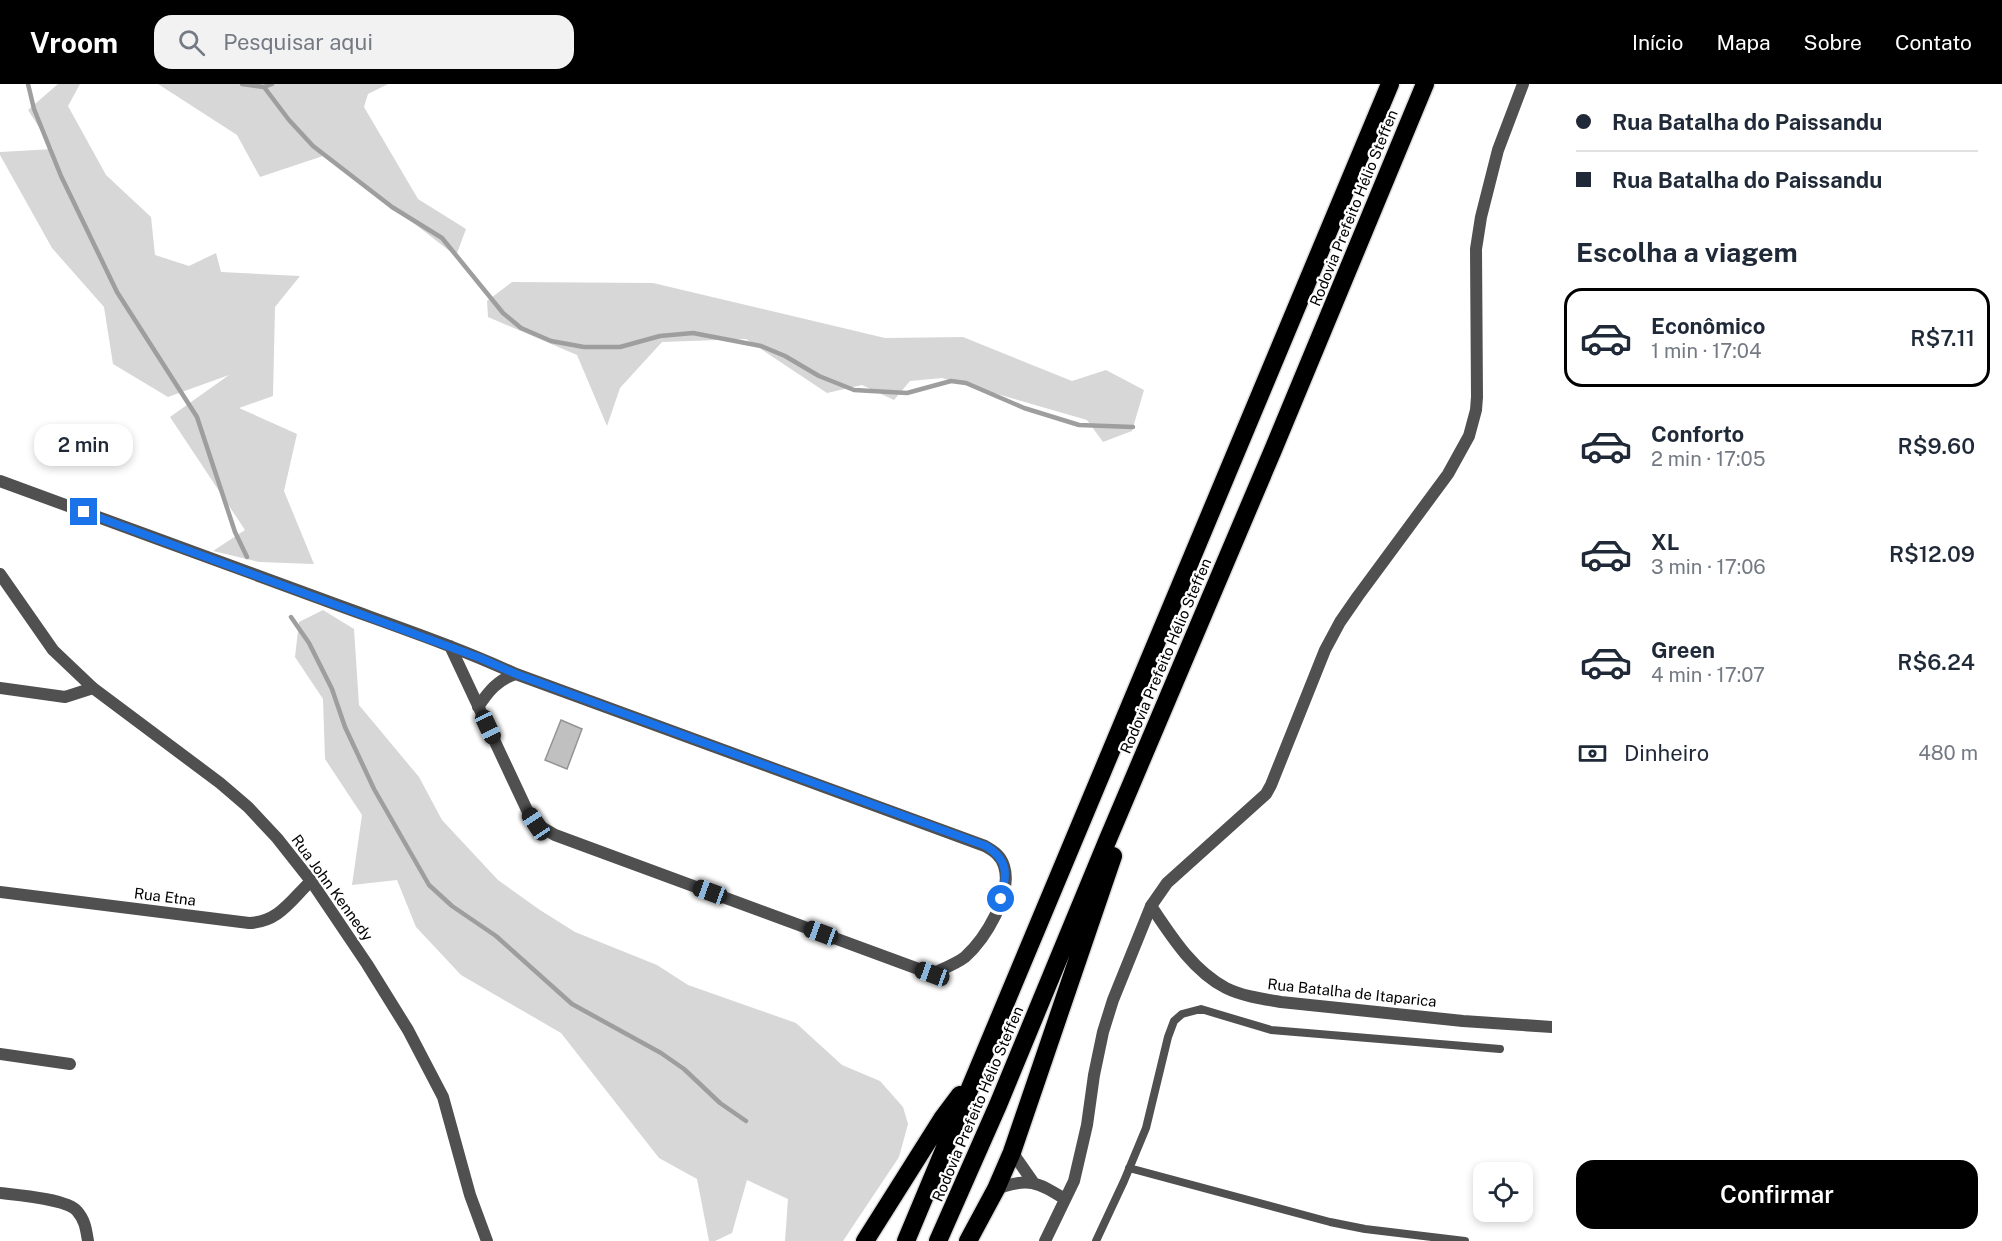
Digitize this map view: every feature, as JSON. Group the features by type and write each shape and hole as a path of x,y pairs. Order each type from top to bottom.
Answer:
{"highway":[{"name":"Rodovia Prefeito Hélio Steffen","path":"906,1241 1390,84"},
{"name":"Rodovia Prefeito Hélio Steffen","path":"939,1241 1425,84"},
{"path":"968,1241 996,1189 1012,1152 1073,970 1180,668"},
{"path":"865,1241 942,1119 978,1069"}],"street":[{"path":"1045,1241 1074,1181 1087,1125 1103,1032 1113,1000 1151,906 1167,883 1266,794 1276,774 1309,687 1340,622 1449,474 1469,436 1477,397 1476,249 1481,217 1498,150 1523,84"},
{"path":"0,481 450,646 516,674 986,846 996,852 1003,863 1005,872 998,912 985,936 964,958 932,974 555,835 536,824 527,810 450,646"},
{"name":"Rua John Kennedy","path":"0,574 53,650 93,688 220,783 248,807 277,838 311,881 397,1011 443,1097 470,1195 487,1241"},
{"path":"478,706 494,686 506,677 516,674"},
{"path":"0,688 65,697 93,688"},
{"name":"Rua Etna","path":"0,892 262,923 278,915 311,881"},
{"name":"Rua Batalha de Itaparica","path":"1151,906 1177,945 1208,976 1227,989 1281,1002 1552,1027"},
{"path":"0,1054 70,1064"},
{"path":"1012,1152 1033,1182 1065,1199"},
{"path":"996,1189 1007,1185 1033,1182"},
{"path":"0,1193 52,1200 76,1208 85,1221 88,1241"}],"lane":[{"path":"1096,1241 1146,1128 1168,1037 1174,1021 1182,1014 1201,1009 1271,1030 1500,1049"},
{"path":"1130,1168 1330,1222 1465,1241"}],"shaded area":[{"path":"58,84 80,84 68,106 106,175 151,217 155,255 189,266 216,253 221,272 300,276 275,307 273,396 239,408 297,434 284,491 314,564 259,562 213,551 245,530 170,417 229,375 168,397 113,364 104,307 52,248 0,155 0,152 53,149 28,110"},
{"path":"158,84 388,84 368,94 364,107 418,199 466,229 456,256 326,155 260,177 237,135"},
{"path":"512,282 653,283 885,338 963,337 1072,381 1106,370 1144,390 1132,431 1103,442 1087,420 942,378 910,381 894,400 862,385 827,393 746,339 662,342 620,388 607,426 577,355 488,317 487,301"},
{"path":"323,610 354,629 359,705 419,777 442,820 498,880 575,932 657,965 688,985 796,1023 842,1065 880,1081 903,1107 908,1124 899,1157 843,1241 785,1241 788,1199 747,1180 732,1233 715,1241 709,1241 697,1179 659,1158 561,1033 461,975 416,927 397,880 352,885 362,815 325,759 323,699 295,657 299,622"}],"building":[{"path":"561,720 582,729 567,769 545,760"}],"waterway":[{"path":"28,84 34,109 61,176 117,292 197,417 235,532 247,557"},
{"path":"242,84 264,87 272,84"},
{"path":"264,87 289,120 313,146 392,207 442,238 503,313 521,328 551,341 584,347 620,347 660,336 693,333 761,346 785,356 819,376 854,390 907,393 951,381 966,383 1024,408 1079,425 1133,427"},
{"path":"291,617 309,643 332,689 345,727 374,789 429,885 452,906 496,936 572,1004 661,1053 684,1069 720,1103 746,1121"}],"route":[{"path":"84,512 480,658 516,674 986,846 996,852 1003,863 1005,872 1001,899"}]}
